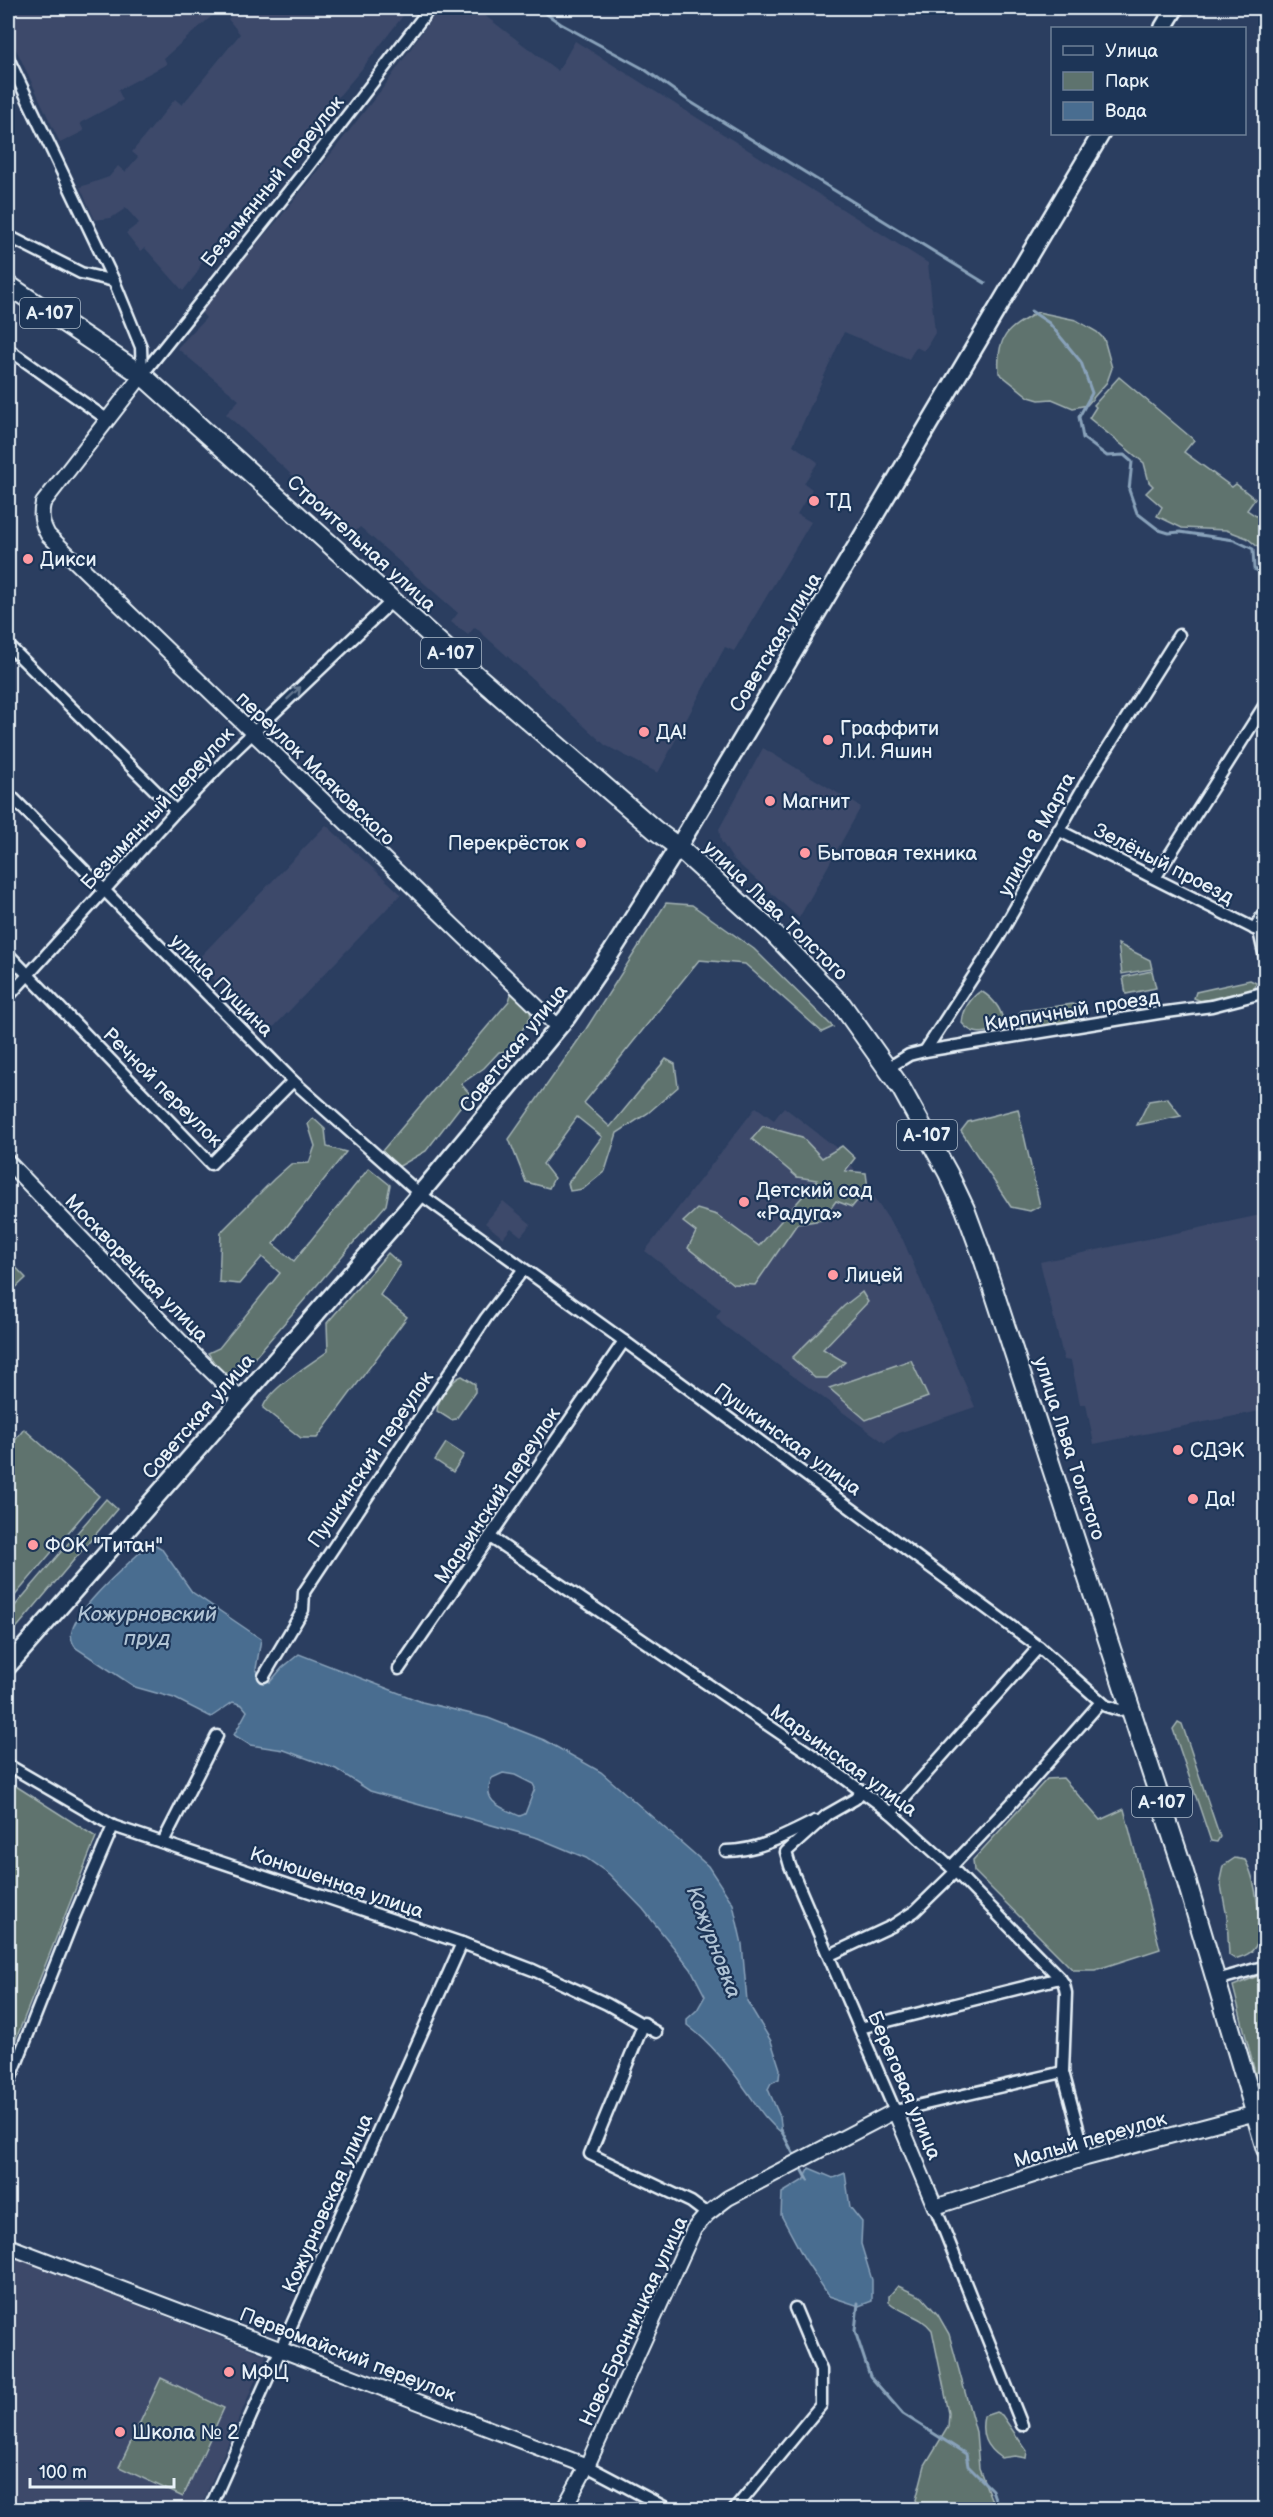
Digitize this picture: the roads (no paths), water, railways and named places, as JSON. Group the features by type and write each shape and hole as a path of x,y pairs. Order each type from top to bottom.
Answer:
{"highway":[{"name":"Строительная улица","path":"8,285 142,375 392,601 534,726 678,847"},
{"name":"улица Льва Толстого","path":"678,847 773,933 842,1005 888,1068 929,1138 969,1219 1131,1708 1217,1980 1266,2149"}],"main road":[{"path":"1164,27 1175,8"},
{"name":"Советская улица","path":"8,1666 420,1194 558,1027 611,953 678,847 1100,135"}],"street":[{"name":"Безымянный переулок","path":"142,375 300,177 430,8"},
{"path":"8,58 114,281 141,347 142,375 108,420 8,349"},
{"path":"8,236 81,273 114,281"},
{"name":"переулок Маяковского","path":"108,420 43,503 40,514 42,525 48,535 558,1027"},
{"name":"Безымянный переулок","path":"8,997 176,811 251,733 392,601"},
{"name":"улица 8 Марта","path":"925,1051 998,940 1058,830 1179,635"},
{"path":"8,645 176,811"},
{"path":"1155,878 1266,704"},
{"name":"улица Пущина","path":"8,794 293,1081 420,1194"},
{"name":"Зелёный проезд","path":"1058,830 1254,929"},
{"path":"1266,910 1254,929 1259,931 1266,962"},
{"name":"Речной переулок","path":"8,954 211,1164 293,1081"},
{"name":"Кирпичный проезд","path":"888,1068 909,1055 925,1051 1195,1009 1266,992"},
{"name":"Москворецкая улица","path":"8,1162 182,1343 240,1399"},
{"name":"Пушкинская улица","path":"420,1194 1040,1647 1101,1702 1119,1710 1131,1708"},
{"name":"Пушкинский переулок","path":"264,1676 303,1610 304,1592 486,1318 523,1270"},
{"name":"Марьинский переулок","path":"399,1670 624,1341"},
{"name":"Марьинская улица","path":"490,1537 891,1813 953,1870 1060,1978"},
{"path":"891,1813 1040,1647"},
{"path":"830,1955 892,1926 915,1911 1101,1702"},
{"path":"163,1842 217,1736"},
{"name":"Конюшенная улица","path":"8,1765 113,1826 462,1943 533,1970 644,2023 656,2032"},
{"name":"Береговая улица","path":"862,1791 855,1799 826,1815 786,1852 896,2111 1022,2425"},
{"path":"726,1851 743,1851 772,1841 826,1815"},
{"path":"8,2085 113,1826"},
{"name":"Кожурновская улица","path":"209,2510 462,1943"},
{"path":"1217,1980 1266,1966"},
{"path":"860,2028 1060,1978 1066,1994 1063,2072 1086,2158"},
{"path":"644,2023 590,2154 692,2202 707,2214"},
{"path":"896,2111 1063,2072"},
{"name":"Ново-Бронницкая улица","path":"563,2510 587,2466 688,2241 707,2214 728,2198 896,2111"},
{"name":"Малый переулок","path":"935,2207 1086,2158 1256,2113"},
{"name":"Первомайский переулок","path":"8,2246 587,2466 670,2510"},
{"path":"734,2510 821,2405 820,2370 795,2308"}],"water":[{"name":"Кожурновский пруд","path":"154,1544 161,1548 192,1592 261,1639 256,1669 262,1678 270,1682 299,1654 422,1702 488,1718 544,1740 601,1772 708,1866 733,1904 742,1944 747,2001 771,2041 780,2069 779,2079 771,2083 768,2089 780,2117 782,2133 766,2118 719,2055 687,2025 687,2019 697,2010 705,1996 691,1969 643,1909 609,1874 586,1858 538,1838 370,1791 336,1769 284,1750 250,1745 234,1735 247,1711 242,1705 233,1702 211,1717 174,1698 135,1687 76,1648 71,1634 76,1621 93,1598 148,1545","holes":["503,1773 515,1775 533,1784 535,1788 525,1814 520,1816 500,1807 489,1793 492,1778"]},
{"path":"809,2168 833,2178 845,2173 850,2207 862,2222 861,2244 872,2280 872,2301 859,2306 829,2296 804,2258 781,2215 782,2193 805,2179"}],"waterway":[{"path":"538,8 561,24 644,69 689,101 985,283"},
{"path":"1031,311 1049,323 1081,362 1092,393 1079,417 1083,438 1107,456 1124,455 1132,462 1129,490 1137,513 1159,530 1169,533 1180,532 1234,540 1253,549 1254,569 1266,574"},
{"name":"Кожурновка","path":"781,2130 796,2159"},
{"name":"Кожурновка","path":"800,2165 808,2180"},
{"name":"Кожурновка","path":"858,2303 855,2331 870,2376 903,2414 966,2454 968,2466 992,2490 999,2510"}],"place":[{"name":"ТД","path":"814,501"},
{"name":"Дикси","path":"28,559"},
{"name":"ДА!","path":"644,732"},
{"name":"Граффити Л.И. Яшин","path":"828,740"},
{"name":"Магнит","path":"770,801"},
{"name":"Перекрёсток","path":"581,843"},
{"name":"Бытовая техника","path":"805,853"},
{"name":"Детский сад «Радуга»","path":"744,1202"},
{"name":"Лицей","path":"833,1275"},
{"name":"СДЭК","path":"1178,1450"},
{"name":"Да!","path":"1193,1499"},
{"name":"ФОК \"Титан\"","path":"33,1545"},
{"name":"МФЦ","path":"229,2372"},
{"name":"Школа № 2","path":"120,2432"}]}
